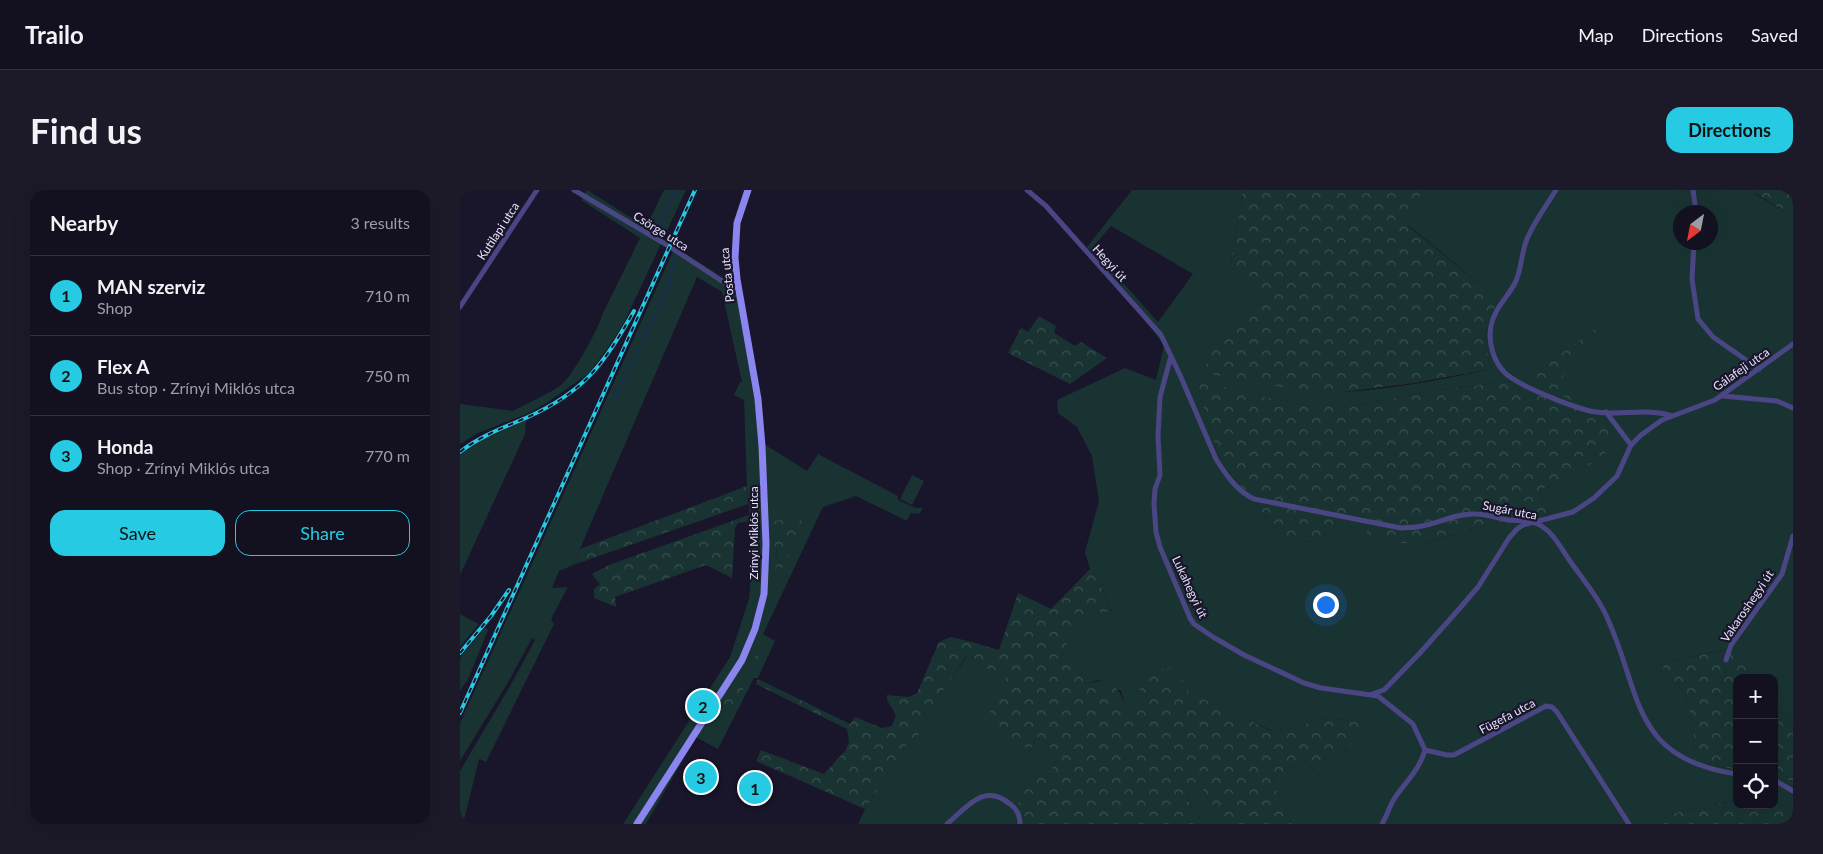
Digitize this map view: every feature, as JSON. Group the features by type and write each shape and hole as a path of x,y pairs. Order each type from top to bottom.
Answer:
{"main road":[{"name":"Posta utca","path":"748,190 740,212 736,232 735,258 738,289 751,358"},
{"name":"Zrínyi Miklós utca","path":"638,824 742,660 753,636 760,611 766,573 766,502 758,398 751,358"}],"street":[{"name":"Kutilapi utca","path":"460,307 537,190"},
{"name":"Csörge utca","path":"574,190 667,245 728,285 738,289"},
{"name":"Hegyi út","path":"1027,190 1046,206 1151,323 1161,335 1171,356"},
{"path":"1556,190 1526,240 1514,284 1494,314 1490,326 1490,345 1495,360 1504,373 1561,402 1592,411 1660,412 1674,416"},
{"path":"1693,190 1695,205"},
{"path":"1694,250 1692,279 1698,319 1713,337 1759,370"},
{"name":"Gálafeji utca","path":"1533,522 1573,512 1594,498 1616,476 1631,445 1641,435 1662,420 1722,396 1793,344"},
{"name":"Sugár utca","path":"1171,356 1216,459 1234,484 1244,494 1254,499 1401,528 1416,527 1462,515 1474,514 1533,522 1546,528 1604,611 1640,710 1662,743 1695,765 1733,773"},
{"name":"Lukahegyi út","path":"1171,356 1160,397 1158,436 1160,475 1155,488 1154,504 1156,532 1190,618 1198,628 1244,655 1304,683 1321,688 1372,694 1413,724 1425,750"},
{"path":"1722,396 1777,401 1793,408"},
{"path":"1606,412 1631,445"},
{"path":"1372,694 1384,690 1419,654 1478,586 1509,538 1523,525 1533,522"},
{"name":"Vakaroshegyi út","path":"1726,660 1731,645 1782,574 1793,536"},
{"path":"1384,690 1384,701"},
{"name":"Fügefa utca","path":"1425,750 1454,755 1546,706 1552,707 1629,824"},
{"path":"1382,824 1393,800 1420,765 1425,750"},
{"path":"1778,782 1793,791"},
{"path":"947,824 983,796 993,794 1012,805 1020,817 1020,824"}],"green space":[{"path":"587,190 646,227 664,190 686,190 624,323 588,374 545,404 527,414 478,433 460,444 460,404 513,411 551,391 567,379 585,351 596,329 640,238 581,200"},
{"path":"1132,190 1243,190 1230,266 1265,298 1216,340 1204,372 1246,381 1335,392 1382,389 1495,368 1489,363 1485,334 1498,299 1408,225 1422,190 1759,190 1755,194 1793,216 1793,728 1778,708 1778,674 1751,674 1731,648 1660,664 1685,694 1693,725 1695,762 1733,769 1733,801 1670,814 1654,824 1292,824 1271,778 1306,761 1318,775 1374,725 1320,718 1299,727 1273,731 1163,682 1169,667 1139,691 1133,708 1125,704 1121,691 1099,680 1085,684 1078,663 1068,649 1065,639 1092,611 1112,611 1099,582 1090,569 1085,552 1099,501 1092,456 1077,427 1058,413 1057,400 1125,368 1156,380 1164,345 1087,247","holes":["1111,226 1193,274 1158,322 1092,248","1514,381 1527,390 1603,458 1539,491 1548,512 1538,520 1493,523 1425,543 1366,518 1344,514 1331,530 1312,541 1292,543 1271,523 1223,465 1216,449 1198,389 1201,382 1312,406 1353,406 1439,390"]},
{"path":"1243,190 1422,190 1408,226 1498,299 1485,334 1489,363 1496,368 1414,383 1343,392 1311,392 1235,380 1204,372 1215,340 1265,298 1230,266"},
{"path":"1759,190 1781,190 1793,197 1793,216 1755,193"},
{"path":"675,247 738,287 764,444 807,471 818,454 898,496 898,500 916,508 923,508 919,514 911,513 907,521 856,496 823,507 763,634 775,641 758,678 754,678 718,749 696,737 646,824 623,824 730,657 749,599 751,531 747,486 744,400 734,395 740,382 742,382 722,292 697,277 573,565 559,571 552,588 568,587 551,619 554,624 486,762 479,759 463,824 460,824 460,771 535,640 532,638 510,679 460,761 460,723","holes":["802,524 770,582 778,562 776,546"]},
{"path":"1039,316 1056,326 1054,333 1075,346 1081,342 1107,358 1070,384 1008,353 1021,328 1028,332"},
{"path":"1595,329 1601,335 1565,368 1560,388 1572,392 1571,400 1528,380 1532,375"},
{"path":"1201,381 1278,400 1312,406 1353,406 1439,390 1514,381 1527,390 1598,418 1607,427 1612,436 1603,458 1539,491 1548,512 1538,521 1493,523 1424,543 1390,543 1367,537 1366,518 1344,514 1331,530 1312,541 1292,543 1271,523 1223,465 1216,449 1198,389"},
{"path":"526,420 525,434 460,575 460,455 484,439"},
{"path":"912,475 924,481 912,505 900,499"},
{"path":"747,486 748,504 573,565 580,549"},
{"path":"749,515 750,521 738,523 735,528 732,578 706,565 615,597 616,607 594,598 594,589 600,584 592,574 609,565"},
{"path":"801,518 802,524 775,584 770,582 778,555 775,545 771,540 773,521"},
{"path":"1090,569 1099,582 1112,612 1092,612 1065,639 1068,649 1078,663 1085,684 1092,682 1110,683 1118,691 1125,704 1133,708 1139,691 1150,673 1170,667 1164,682 1171,685 1188,678 1188,692 1272,731 1299,727 1320,718 1374,725 1318,775 1306,761 1271,778 1292,824 1224,824 1201,787 1186,794 1191,807 1203,824 1021,824 1024,813 1016,808 1037,765 1051,771 1055,763 1049,744 1037,737 1030,750 984,725 1007,674 977,666 980,661 966,657 935,703 921,732 905,747 865,809 756,761 761,750 824,774 845,751 849,742 847,729 756,684 758,679 850,724 855,717 882,728 892,726 896,715 887,700 887,695 909,697 917,693 939,642 951,637 999,650 1018,593 1051,609"},
{"path":"460,614 479,624 460,647"},
{"path":"485,627 488,630 469,677 460,691 460,658"},
{"path":"1732,648 1751,674 1733,674 1733,769 1695,762 1693,725 1685,694 1660,664"},
{"path":"762,652 764,657 752,673 720,733 713,729 710,724 741,672 752,670 756,655"},
{"path":"967,657 980,661 977,666 1008,673 1030,750 1037,737 1049,744 1055,763 1051,771 1037,765 1021,824 858,824 865,809 905,747 921,732 931,709"},
{"path":"1778,708 1793,728 1793,781 1778,779"},
{"path":"1778,779 1793,781 1793,811 1778,803"},
{"path":"1201,787 1224,824 1203,824 1191,807 1186,794"},
{"path":"1733,801 1733,809 1778,809 1778,803 1793,811 1793,824 1654,824 1670,814"}],"waterway":[{"path":"662,231 661,222 675,190"},
{"path":"613,401 665,295 673,268 672,259"}],"railway":[{"path":"460,713 695,190"},
{"path":"460,452 484,437 548,407 578,386 602,361 634,311"},
{"path":"460,653 491,616 509,590"}],"place":[{"name":"Flex A","path":"703,706"},
{"name":"Honda","path":"701,777"},
{"name":"MAN szerviz","path":"755,788"}]}
